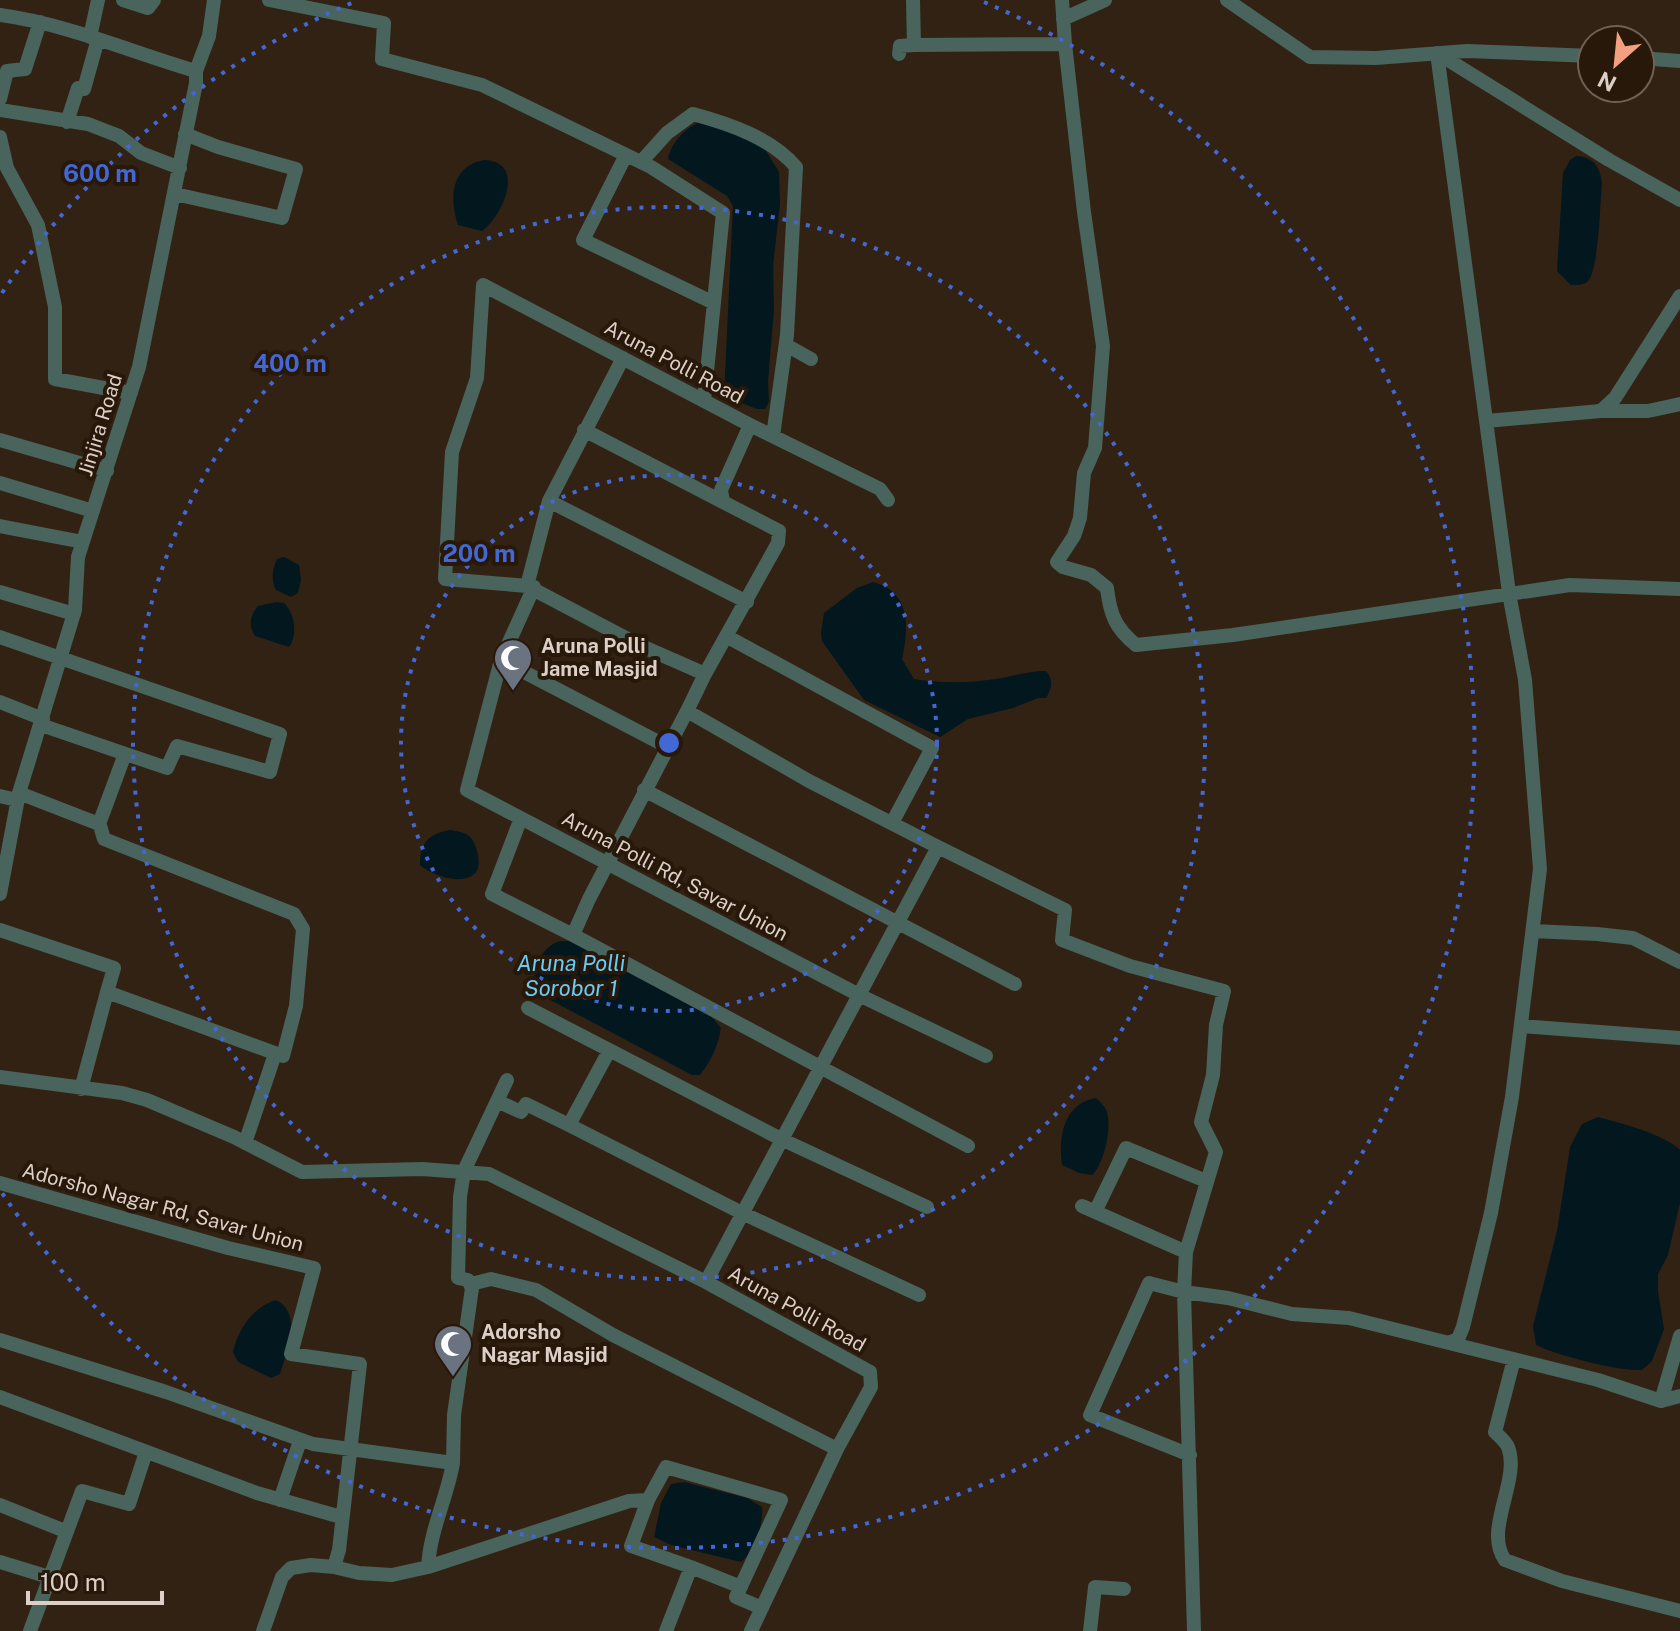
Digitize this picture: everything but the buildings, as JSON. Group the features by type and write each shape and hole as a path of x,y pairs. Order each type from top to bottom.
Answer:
{"street":[{"path":"67,122 78,88 84,89 98,0"},
{"path":"123,0 148,8 154,0"},
{"name":"Jinjira Road","path":"0,894 18,797 74,614 78,557 139,367 175,194 196,71 209,36 214,0"},
{"path":"269,0 384,23 382,59 482,85 641,162 723,213 704,401"},
{"path":"913,0 914,45"},
{"path":"1062,0 1084,212 1103,346 1095,448 1084,473 1080,518 1074,536 1057,562 1063,567 1091,575 1107,588 1110,613 1116,626 1136,645 1233,635 1570,585 1680,589"},
{"path":"1063,19 1105,0"},
{"path":"1227,0 1310,57 1376,58 1467,51 1576,55"},
{"path":"0,15 40,22 196,71"},
{"path":"0,99 7,71 25,69 40,22"},
{"path":"899,54 900,46 914,45 1065,44"},
{"path":"1437,53 1609,160 1680,200"},
{"path":"1437,53 1509,593 1525,680 1540,869 1522,1026 1491,1213 1463,1327 1458,1339 1449,1343"},
{"path":"1656,59 1680,61"},
{"path":"0,110 88,124 119,136 141,153 180,168"},
{"path":"641,162 667,133 693,114 721,121 782,151 796,167 786,345 773,436"},
{"path":"175,194 282,218 296,169 218,147 185,134"},
{"path":"0,137 7,168 38,225 55,307 55,379 131,393"},
{"path":"626,155 583,240 714,303"},
{"name":"Aruna Polli Road","path":"531,587 445,579 452,452 477,378 483,285 750,425 721,490 723,502"},
{"path":"1598,411 1615,398 1680,296"},
{"path":"786,345 811,359"},
{"path":"623,358 549,501 531,587 501,660 668,747"},
{"path":"1486,421 1598,411 1648,411 1680,404"},
{"path":"750,425 880,489 888,500"},
{"path":"573,935 644,790 778,543 779,531 584,430"},
{"path":"0,440 107,471"},
{"path":"0,483 93,511"},
{"path":"549,501 747,602"},
{"path":"0,526 83,542"},
{"path":"531,587 639,645 705,674"},
{"path":"0,592 74,614"},
{"path":"726,636 932,748 892,823"},
{"path":"0,637 280,734 270,772 177,746 167,768 42,722 0,702"},
{"name":"Aruna Polli Rd, Savar Union","path":"501,660 467,790 861,996 986,1056"},
{"path":"687,711 809,781 1065,910 1062,940 1130,966 1224,991 1216,1025 1213,1075 1201,1122 1216,1152 1186,1252 1184,1292 1194,1631"},
{"path":"107,992 283,1056 296,1006 303,929 294,914 104,839 99,822 125,754"},
{"path":"644,790 1015,984"},
{"path":"0,796 18,797 99,822"},
{"path":"521,818 492,894 968,1146"},
{"name":"Aruna Polli Road","path":"751,1631 837,1449 871,1387 870,1372 706,1282 938,847"},
{"path":"0,930 114,968 81,1089"},
{"path":"1533,931 1633,938 1680,962"},
{"path":"528,1008 781,1139 927,1207"},
{"path":"1522,1026 1680,1038"},
{"path":"569,1125 609,1051"},
{"path":"245,1143 275,1054"},
{"path":"0,1077 122,1093 147,1100 302,1172 364,1169 489,1174 706,1282"},
{"path":"428,1567 429,1543 450,1482 454,1415 471,1297 471,1284 464,1278 458,1278 460,1197 464,1171 507,1080"},
{"path":"497,1101 521,1112 526,1104 744,1214 919,1295"},
{"path":"1186,1252 1088,1209 1126,1148 1206,1181"},
{"name":"Adorsho Nagar Rd, Savar Union","path":"0,1183 213,1244 314,1268 291,1354 360,1364 339,1550 334,1567"},
{"path":"471,1284 491,1279 536,1290 613,1335 837,1449"},
{"path":"1190,1455 1090,1415 1149,1283 1292,1314 1349,1318 1598,1380 1661,1401 1680,1396"},
{"path":"1661,1401 1680,1336"},
{"path":"0,1340 166,1392 300,1441 453,1463"},
{"path":"1514,1359 1495,1432 1508,1447 1509,1471 1498,1529 1499,1552 1505,1560 1562,1581 1680,1611"},
{"path":"0,1397 280,1500 341,1517"},
{"path":"280,1500 300,1441"},
{"path":"30,1631 82,1491 129,1504 146,1452"},
{"path":"741,1587 631,1546 648,1500 666,1467 781,1500 741,1587 736,1597 762,1608"},
{"path":"263,1631 282,1577 291,1568 311,1565 334,1567 347,1572 392,1575 428,1567 629,1501 648,1500"},
{"path":"0,1505 65,1531"},
{"path":"0,1562 49,1577"},
{"path":"666,1631 691,1567"},
{"path":"1090,1631 1095,1587 1124,1589"}],"water":[{"path":"698,123 754,142 766,151 779,172 769,402 765,409 757,409 724,396 733,206 727,196 668,159 679,137"},
{"path":"1576,156 1587,158 1595,164 1602,183 1592,272 1585,283 1571,285 1557,271 1563,173"},
{"path":"484,160 505,169 508,179 497,214 482,231 458,225 454,194 455,185 465,169"},
{"path":"284,557 299,565 301,580 298,593 291,597 276,590 273,582 277,559"},
{"path":"873,582 895,594 901,602 906,623 902,659 914,679 969,682 1046,671 1051,684 1046,698 968,719 940,737 864,700 822,641 821,633 824,613 857,588"},
{"path":"284,603 293,618 294,636 289,647 255,636 251,628 258,606"},
{"path":"450,830 468,835 476,849 478,867 467,878 445,878 420,865 427,841 436,834"},
{"name":"Aruna Polli Sorobor 1","path":"560,941 575,941 710,1015 721,1028 714,1053 700,1075 692,1075 534,989 539,960 547,948"},
{"path":"1096,1098 1108,1114 1108,1133 1100,1162 1092,1175 1062,1165 1061,1143 1070,1114 1085,1101"},
{"path":"1598,1117 1653,1134 1680,1150 1680,1203 1668,1255 1658,1274 1664,1329 1652,1361 1642,1370 1588,1362 1536,1345 1533,1326 1557,1231 1570,1147 1582,1124"},
{"path":"276,1300 289,1314 291,1333 280,1374 271,1378 238,1362 233,1352 248,1320 260,1308"},
{"path":"684,1482 747,1498 762,1507 758,1536 741,1562 671,1545 654,1537 661,1503 671,1484"}],"place":[{"name":"Aruna Polli Jame Masjid","path":"513,692"},
{"name":"Adorsho Nagar Masjid","path":"453,1378"}]}
